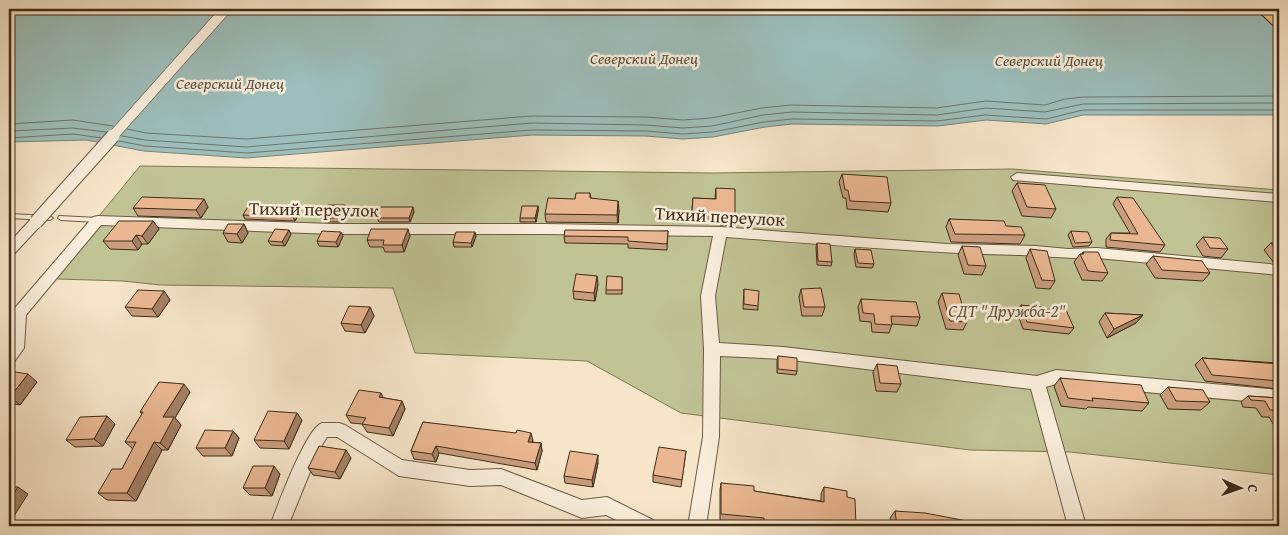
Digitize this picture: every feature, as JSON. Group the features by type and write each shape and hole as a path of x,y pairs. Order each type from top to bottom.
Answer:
{"highway":[{"path":"1264,9 1279,21"}],"street":[{"path":"9,251 226,9"},
{"path":"1017,177 1279,198"},
{"path":"9,358 16,348 19,313 98,220"},
{"name":"Тихий переулок","path":"98,220 332,229 546,228 720,232 947,249 1036,251 1068,254 1097,253 1279,270"},
{"path":"697,526 711,437 712,349 708,296 720,232"},
{"path":"712,349 783,353 1037,383 1056,378 1279,397"},
{"path":"1037,383 1077,526"},
{"path":"279,526 312,446 322,430 339,430 399,468 470,478 501,477 582,509 608,506 646,526"}],"lane":[{"path":"9,216 50,218"},
{"path":"61,218 98,220"}],"green space":[{"name":"СДТ \"Дружба-2\"","path":"140,166 713,173 1012,169 1279,190 1279,475 1070,452 970,450 681,413 587,361 415,353 393,288 160,285 49,277"}],"water":[{"name":"Северский Донец","path":"9,9 1279,9 1279,115 1083,115 1046,124 986,120 938,126 792,124 713,137 683,139 646,136 532,135 246,158 144,151 86,140 9,142"}],"building":[{"path":"842,174 887,177 891,203 850,201 848,190 845,190"},
{"path":"1017,183 1045,185 1056,209 1027,207"},
{"path":"716,188 735,189 735,218 721,217 721,213 692,212 693,198 716,199"},
{"path":"576,193 590,193 590,198 618,201 617,215 545,214 548,198 575,199"},
{"path":"142,197 204,199 196,210 133,208"},
{"path":"1117,197 1133,198 1165,245 1110,240 1111,233 1138,234"},
{"path":"249,205 299,206 293,217 243,215"},
{"path":"328,205 345,205 339,218 321,218"},
{"path":"522,206 538,206 535,218 520,218"},
{"path":"381,207 413,207 409,218 377,218"},
{"path":"949,219 1004,221 1006,226 1021,227 1025,235 955,234"},
{"path":"119,221 153,221 142,236 136,235 132,241 103,241"},
{"path":"228,224 244,224 237,234 223,233"},
{"path":"275,229 289,230 282,242 268,241"},
{"path":"371,229 408,229 402,245 383,245 384,240 367,240"},
{"path":"565,230 668,231 667,244 628,241 628,237 564,236"},
{"path":"322,231 341,232 336,242 317,241"},
{"path":"1071,231 1088,232 1092,242 1075,243"},
{"path":"456,232 475,232 471,243 453,242"},
{"path":"1203,237 1220,238 1228,249 1210,248"},
{"path":"817,243 830,244 832,262 818,261"},
{"path":"1271,243 1279,243 1279,254"},
{"path":"962,246 980,247 986,266 968,265"},
{"path":"855,249 871,250 874,264 858,263"},
{"path":"1030,249 1047,251 1055,281 1042,280"},
{"path":"1083,252 1098,252 1108,273 1088,271 1080,254 1084,254"},
{"path":"1153,256 1202,261 1210,273 1162,270"},
{"path":"576,274 597,276 594,293 573,291"},
{"path":"607,276 622,277 622,290 606,290"},
{"path":"821,288 825,307 804,307 801,289"},
{"path":"744,289 759,291 758,306 744,304"},
{"path":"138,290 164,291 152,309 125,307"},
{"path":"942,293 959,294 967,322 950,321"},
{"path":"861,299 916,302 920,317 891,316 892,325 875,324 874,314 863,313"},
{"path":"1021,305 1042,307 1043,309 1066,310 1074,328 1027,322"},
{"path":"349,306 370,307 361,325 341,323"},
{"path":"1105,313 1143,315 1114,329"},
{"path":"778,356 797,358 797,371 778,369"},
{"path":"1202,358 1279,364 1279,381 1212,375"},
{"path":"877,364 897,366 901,384 880,383"},
{"path":"9,371 28,374 10,397 9,397"},
{"path":"1060,378 1141,385 1149,403 1068,398"},
{"path":"159,382 184,384 163,417 174,417 160,443 154,442 127,493 98,493 112,469 122,469 136,442 125,442 143,412 140,412"},
{"path":"1168,387 1203,390 1210,402 1176,401"},
{"path":"359,390 381,393 379,397 402,401 389,428 362,424 366,418 346,415"},
{"path":"1248,396 1279,398 1279,413 1278,410 1270,410 1265,401 1251,400"},
{"path":"268,411 297,413 284,441 254,440"},
{"path":"107,416 94,439 66,440 80,417"},
{"path":"423,422 516,433 517,430 531,433 528,442 541,443 535,463 436,446 432,454 411,451"},
{"path":"205,430 233,431 225,448 196,448"},
{"path":"319,446 346,450 335,472 308,468"},
{"path":"659,447 686,451 682,480 653,475"},
{"path":"570,451 598,455 592,480 564,476"},
{"path":"253,466 274,466 265,488 243,488"},
{"path":"721,483 754,486 754,491 824,502 824,487 847,491 847,497 855,499 856,526 824,526 805,523 805,525 780,522 779,526 764,526 764,518 721,514"},
{"path":"9,487 18,487 9,500"},
{"path":"895,511 925,513 993,526 897,526"},
{"path":"992,523 1025,526 993,526"}]}
